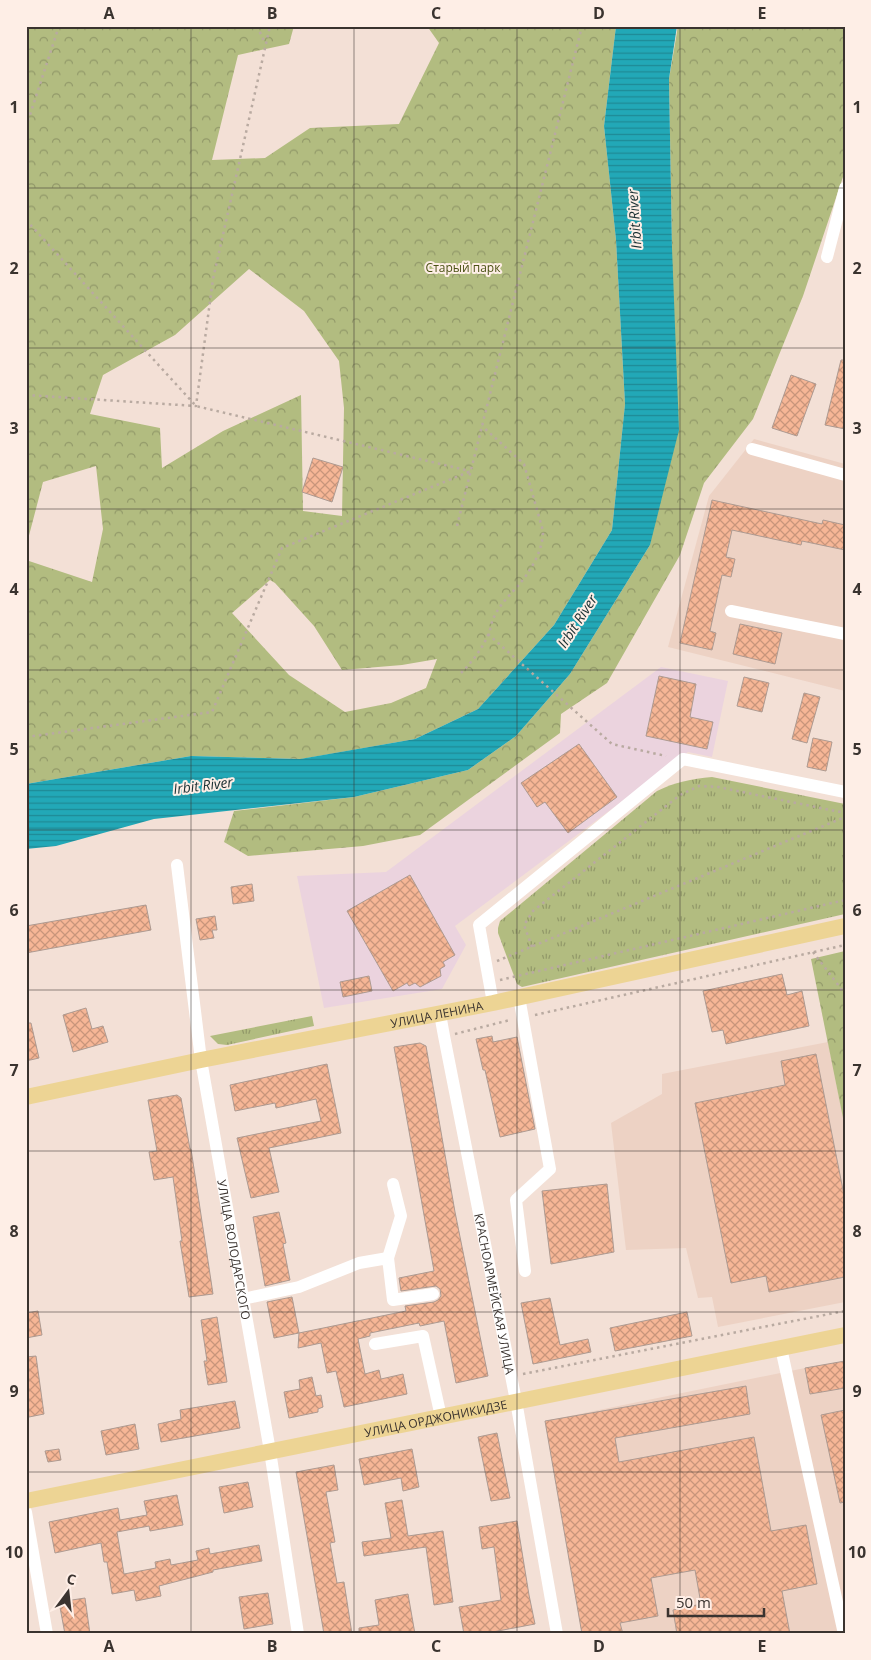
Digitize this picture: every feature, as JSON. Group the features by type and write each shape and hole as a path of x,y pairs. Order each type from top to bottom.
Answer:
{"main road":[{"name":"УЛИЦА ЛЕНИНА","path":"26,1097 201,1060 519,998 845,926"},
{"name":"УЛИЦА ОРДЖОНИКИДЗЕ","path":"26,1501 845,1335"}],"street":[{"path":"826,258 845,188"},
{"path":"752,449 845,475"},
{"path":"731,611 845,634"},
{"path":"493,1003 479,925 683,760 845,792"},
{"name":"УЛИЦА ВОЛОДАРСКОГО","path":"177,865 201,1060 270,1452 298,1634"},
{"path":"519,998 550,1169 516,1200 524,1270"},
{"name":"КРАСНОАРМЕЙСКАЯ УЛИЦА","path":"440,1014 516,1401 557,1634"},
{"path":"393,1184 401,1216 388,1258 393,1300 433,1294"},
{"path":"243,1299 299,1286 359,1262 388,1258"},
{"path":"375,1344 423,1336 441,1417"},
{"path":"781,1348 844,1634"},
{"path":"26,1512 47,1634"}],"path":[{"path":"26,127 59,26"},
{"path":"257,26 265,44"},
{"path":"196,406 214,279 270,26"},
{"path":"457,526 582,26"},
{"path":"26,220 196,406"},
{"path":"26,395 196,406 471,471"},
{"path":"461,672 469,665 488,634 493,618 500,606 535,562 543,541 543,531 524,464 482,426"},
{"path":"26,737 212,712 282,548 471,471"},
{"path":"488,634 612,744 683,760"},
{"path":"532,947 524,925 533,912 680,795 699,786 718,787 845,813"},
{"path":"486,966 845,818"},
{"path":"489,982 845,900"},
{"path":"444,1036 845,945"},
{"path":"813,952 845,994"},
{"path":"511,1376 845,1311"}],"shaded area":[{"path":"754,439 845,464 845,691 668,647 709,496"},
{"path":"661,667 728,681 712,757 688,752 455,926 466,945 442,989 324,1008 297,876 386,872"},
{"path":"828,1042 845,1128 845,1302 718,1327 712,1297 698,1298 686,1248 626,1250 611,1123 662,1094 662,1074"},
{"path":"805,1368 845,1388 845,1634 582,1634 545,1421"}],"green space":[{"name":"Старый парк","path":"28,26 294,26 289,44 238,55 212,160 265,158 310,128 399,124 439,43 427,26 616,26 604,126 616,240 625,404 612,530 554,625 478,709 415,739 301,759 191,756 26,784 26,560 92,582 103,529 96,466 43,482 26,547 26,30","holes":["249,269 304,311 339,361 344,408 342,516 303,511 301,395 223,431 162,468 160,428 90,414 103,375 175,335","270,580 275,583 314,626 342,670 402,665 437,659 426,688 391,703 345,712 289,675 232,613"]},
{"path":"678,26 845,26 845,171 803,296 753,419 704,483 680,555 607,683 561,714 560,733 420,835 363,846 248,856 224,842 234,811 354,797 468,770 516,736 570,674 650,545 672,248 669,79"},
{"path":"712,777 845,804 845,914 522,987 517,984 498,933 500,921 657,791 683,781"},
{"path":"845,951 845,1128 811,959"},
{"path":"312,1016 314,1026 227,1045 218,1044 210,1036"}],"water":[{"name":"Irbit River","path":"616,26 677,26 669,79 672,248 679,430 650,545 570,674 516,736 468,770 354,797 154,819 56,846 26,849 26,784 191,756 300,759 415,739 478,709 554,625 612,530 625,404 616,240 604,126"}],"building":[{"path":"841,360 845,360 845,429 825,425"},
{"path":"791,375 816,384 797,436 772,428"},
{"path":"313,458 343,467 332,502 302,492"},
{"path":"712,500 822,524 823,520 845,525 845,550 802,541 801,545 732,530 726,557 735,559 731,577 722,575 710,631 716,633 712,650 680,643"},
{"path":"740,624 782,633 775,664 733,654"},
{"path":"659,676 696,684 690,717 713,722 707,749 646,736"},
{"path":"744,677 769,683 762,712 737,706"},
{"path":"804,693 820,697 807,743 792,739"},
{"path":"813,738 832,742 826,771 807,767"},
{"path":"579,744 617,797 568,833 545,802 537,807 521,783"},
{"path":"410,875 455,955 443,962 445,966 440,969 441,976 420,987 415,983 409,986 407,983 393,991 347,911"},
{"path":"252,884 254,901 233,904 231,887"},
{"path":"146,905 151,930 26,953 26,926"},
{"path":"215,916 217,930 212,930 214,938 200,940 196,919"},
{"path":"782,974 787,995 802,991 809,1026 726,1044 723,1030 712,1032 703,991"},
{"path":"369,976 372,991 343,997 340,982"},
{"path":"86,1008 92,1029 103,1026 108,1042 73,1052 63,1015"},
{"path":"26,1023 31,1023 39,1058 26,1061"},
{"path":"492,1036 493,1042 517,1037 535,1129 500,1137 476,1039"},
{"path":"420,1043 426,1046 455,1212 488,1376 456,1383 444,1321 420,1326 419,1323 370,1333 370,1336 358,1339 365,1374 379,1370 381,1379 403,1374 407,1394 344,1407 336,1371 327,1373 321,1343 298,1348 299,1333 406,1311 405,1306 434,1302 441,1296 440,1289 436,1286 401,1291 399,1278 434,1271 394,1047"},
{"path":"816,1054 845,1200 845,1277 769,1292 766,1276 731,1283 695,1103 785,1085 781,1061"},
{"path":"327,1064 341,1133 269,1148 279,1192 251,1198 237,1138 321,1121 316,1099 276,1108 275,1103 235,1111 230,1085"},
{"path":"177,1095 181,1098 191,1149 213,1294 189,1297 180,1241 182,1241 173,1177 154,1180 149,1152 157,1151 148,1100"},
{"path":"607,1184 614,1252 551,1264 542,1191"},
{"path":"279,1212 286,1243 283,1244 290,1280 265,1286 253,1217"},
{"path":"292,1297 299,1333 274,1338 267,1302"},
{"path":"550,1298 560,1345 588,1339 591,1352 533,1364 521,1303"},
{"path":"38,1311 42,1335 26,1338 26,1313"},
{"path":"687,1312 692,1336 615,1351 610,1328"},
{"path":"217,1317 227,1382 208,1385 204,1361 207,1361 201,1320"},
{"path":"36,1356 44,1414 29,1417 26,1400 26,1357"},
{"path":"845,1361 845,1388 810,1394 805,1368"},
{"path":"312,1377 316,1396 321,1395 323,1407 318,1409 318,1412 289,1418 284,1392 300,1389 299,1380"},
{"path":"746,1386 750,1414 615,1438 619,1462 754,1437 771,1531 806,1525 817,1584 782,1591 790,1634 677,1634 673,1610 701,1604 695,1570 651,1578 658,1616 620,1623 623,1634 582,1634 545,1421"},
{"path":"235,1401 240,1428 161,1442 158,1424 181,1419 180,1410"},
{"path":"845,1410 845,1502 840,1503 821,1415"},
{"path":"135,1424 139,1449 106,1455 101,1431"},
{"path":"497,1433 510,1498 491,1501 478,1437"},
{"path":"59,1449 61,1460 48,1462 45,1451"},
{"path":"412,1449 419,1487 403,1491 401,1478 364,1485 359,1459"},
{"path":"334,1465 338,1490 326,1492 335,1542 330,1543 337,1583 344,1582 352,1634 324,1634 296,1472"},
{"path":"248,1482 253,1507 224,1513 219,1487"},
{"path":"177,1495 183,1525 150,1531 149,1526 117,1532 124,1574 156,1568 155,1562 170,1559 171,1565 198,1560 196,1551 209,1548 210,1554 259,1545 262,1561 213,1570 213,1572 159,1586 161,1596 136,1601 134,1590 112,1594 107,1562 104,1562 101,1543 55,1553 49,1522 118,1508 120,1520 147,1515 144,1501"},
{"path":"402,1500 408,1536 443,1531 453,1602 434,1605 426,1547 364,1556 362,1542 391,1538 385,1503"},
{"path":"517,1521 535,1624 482,1634 464,1634 459,1607 501,1600 494,1547 482,1549 479,1527"},
{"path":"268,1593 273,1624 244,1629 239,1597"},
{"path":"408,1594 415,1634 359,1634 359,1628 379,1625 375,1600"},
{"path":"85,1598 90,1634 65,1634 59,1602"}]}
